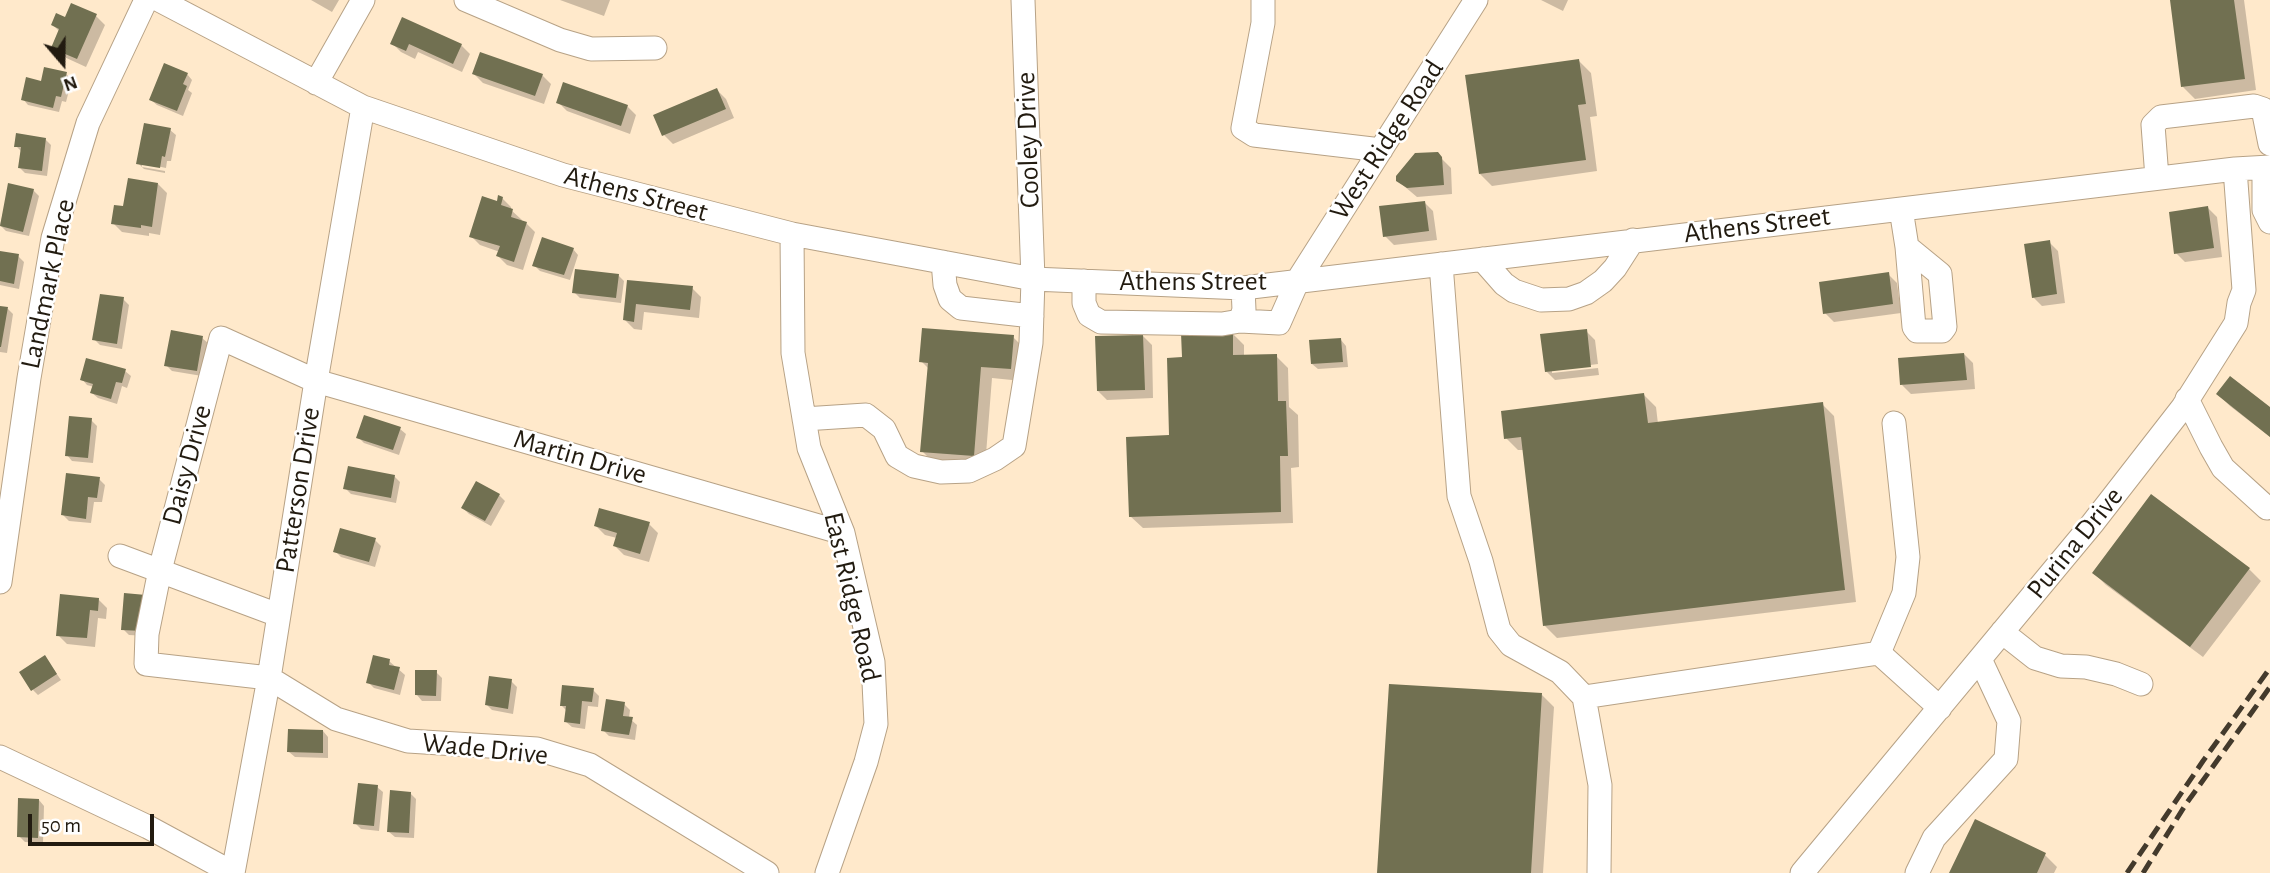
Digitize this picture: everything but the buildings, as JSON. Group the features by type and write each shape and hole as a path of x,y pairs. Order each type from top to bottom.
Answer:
{"street":[{"name":"Landmark Place","path":"0,582 29,378 53,238 88,123 146,0"},
{"name":"Athens Street","path":"159,0 363,107 562,175 792,234 1032,279 1242,288 2157,178 2267,168"},
{"path":"316,83 363,0"},
{"path":"466,0 560,40 591,49 655,48"},
{"name":"Cooley Drive","path":"804,419 866,415 884,429 897,456 914,466 941,472 969,471 995,459 1014,446 1031,343 1032,316 1023,0"},
{"path":"1263,0 1263,23 1243,128 1254,135 1381,150"},
{"name":"West Ridge Road","path":"1240,321 1279,323 1298,281 1476,0"},
{"path":"2157,178 2153,125 2161,117 2254,106 2263,109 2270,144"},
{"name":"Patterson Drive","path":"233,873 269,678 363,107"},
{"path":"2267,168 2264,210 2270,222"},
{"name":"Purina Drive","path":"1802,873 2092,524 2187,399 2236,323 2244,290 2235,169"},
{"path":"1900,209 1907,247"},
{"name":"East Ridge Road","path":"792,234 793,353 809,448 844,533 873,662 876,724 866,762 827,873"},
{"path":"1482,259 1504,284 1514,291 1541,300 1569,299 1586,293 1603,281 1633,240"},
{"path":"943,262 945,285 950,299 961,308 1032,316"},
{"path":"1441,264 1459,495 1481,561 1499,630 1511,645 1560,672 1584,697 1600,785 1599,873"},
{"path":"1084,281 1084,303 1089,315 1101,322 1222,324 1240,321 1244,310 1242,288"},
{"name":"Daisy Drive","path":"160,570 221,338 316,381"},
{"name":"Martin Drive","path":"316,381 844,533"},
{"path":"2187,399 2224,468 2267,509"},
{"path":"1879,653 1904,593 1908,557 1894,423"},
{"path":"120,556 278,615"},
{"path":"160,570 147,634 146,664 269,678"},
{"path":"2003,632 2035,658 2061,666 2087,667 2116,674 2141,684"},
{"path":"1584,697 1879,653"},
{"path":"1879,653 1940,708"},
{"path":"1917,873 1934,838 2006,759 2009,722 1980,659"},
{"name":"Wade Drive","path":"269,678 336,719 408,741 537,749 590,765 767,873"},
{"path":"0,757 148,827 233,873"}],"railway":[{"path":"2127,873 2270,668"},
{"path":"2143,873 2186,804 2270,687"}]}
